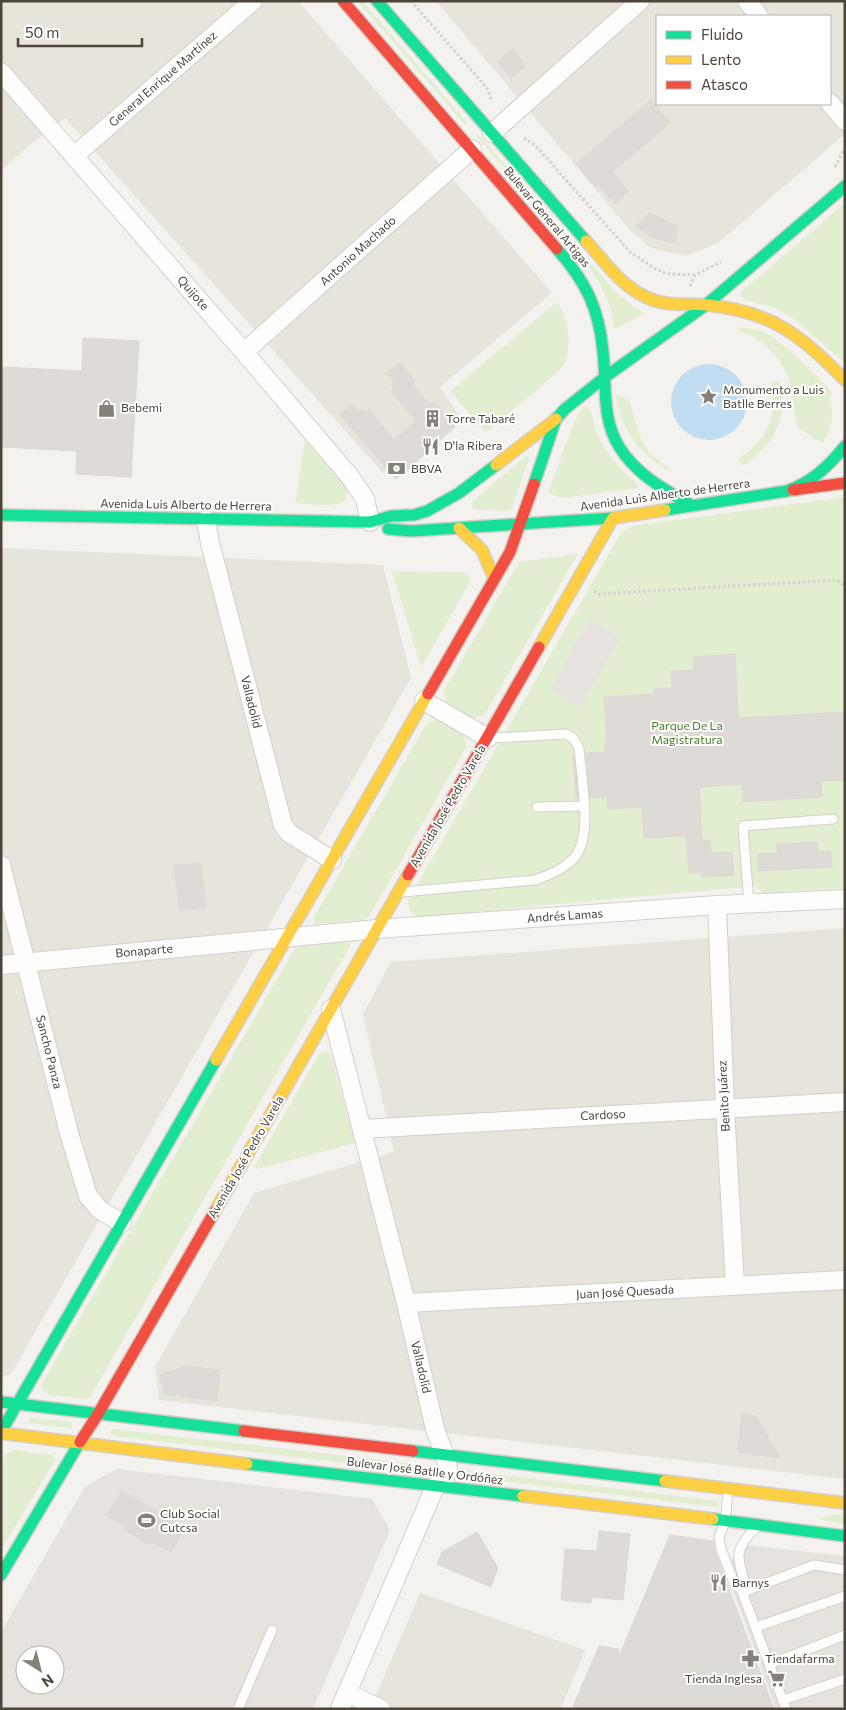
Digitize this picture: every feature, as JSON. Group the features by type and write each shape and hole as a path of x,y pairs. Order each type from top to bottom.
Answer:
{"main road":[{"name":"Bulevar General Artigas","path":"343,1 559,250 585,285 594,304 601,335 605,376 605,411 618,446 642,474 691,505"},
{"name":"Bulevar General Artigas","path":"377,1 621,281 632,290 657,303 667,305 706,304 754,315 782,326 817,352 845,380"},
{"path":"605,376 706,304 845,186"},
{"name":"Avenida Luis Alberto de Herrera","path":"1,515 370,522 391,516 414,515 443,503 458,493 556,419 605,376"},
{"path":"1,1433 510,552 556,419"},
{"path":"787,491 811,481 828,466 845,446"},
{"name":"Avenida Luis Alberto de Herrera","path":"370,522 391,531 411,531 613,518 845,483"},
{"name":"Avenida José Pedro Varela","path":"1,1575 98,1414 578,582 613,518"},
{"path":"459,528 475,541 487,556 494,578"},
{"name":"Bulevar José Batlle y Ordóñez","path":"1,1402 845,1503"},
{"name":"Bulevar José Batlle y Ordóñez","path":"1,1433 845,1536"}],"street":[{"name":"General Enrique Martínez","path":"74,156 253,1"},
{"path":"492,133 640,1"},
{"path":"747,1 758,15"},
{"name":"Quijote","path":"1,72 351,478 365,499 370,522"},
{"path":"831,104 845,121"},
{"name":"Antonio Machado","path":"244,352 472,149"},
{"name":"Valladolid","path":"206,520 210,543 283,825 289,833 332,860"},
{"name":"Avenida José Pedro Varela","path":"424,701 488,738"},
{"name":"Sancho Panza","path":"1,865 69,1133 88,1196 100,1210 122,1223"},
{"name":"Andrés Lamas","path":"286,938 377,929 717,905 845,899"},
{"name":"Benito Juárez","path":"717,905 725,1108 735,1286"},
{"name":"Bonaparte","path":"1,965 286,938"},
{"name":"Valladolid","path":"331,1009 406,1303 435,1429 448,1468 445,1478 435,1487 344,1701"},
{"name":"Cardoso","path":"362,1128 845,1102"},
{"name":"Juan José Quesada","path":"406,1303 845,1280"},
{"path":"344,1701 381,1709"}],"lane":[{"path":"398,892 535,880 552,873 574,858 583,841 585,826 579,748 573,738 566,734 488,738"},
{"path":"537,807 584,806"},
{"path":"749,904 743,826 833,819"},
{"path":"729,1488 725,1521 719,1537 721,1549 735,1585 742,1590 785,1704 845,1679"},
{"path":"742,1590 745,1583 738,1560 740,1548 749,1534 758,1526"},
{"path":"742,1590 814,1565 845,1570"},
{"path":"756,1627 845,1596"},
{"path":"238,1709 272,1630"},
{"path":"770,1664 845,1635"}],"path":[{"path":"411,1 487,88 493,103 525,139 535,145 630,252 667,274 695,275"},
{"path":"834,170 845,148"},
{"path":"578,582 599,594 845,579"},
{"path":"837,580 845,586"}],"shaded area":[{"path":"1,1 298,1 552,293 440,387 462,420 405,473 383,473 65,118 26,148 1,171"},
{"path":"436,1 845,1 845,134 718,243 686,256 651,248 631,231"},
{"path":"1,548 383,565 411,678 11,1374 1,1377"},
{"path":"589,619 612,632 619,641 580,707 550,690"},
{"path":"845,928 845,1479 159,1400 155,1367 254,1193 394,1152 363,1014 391,962"},
{"path":"117,1469 372,1499 390,1530 313,1709 1,1709 1,1632 85,1486"},
{"path":"80,1520 202,1590 132,1709 112,1709 65,1683 65,1645 22,1645 44,1610 31,1602"},
{"path":"746,1545 845,1556 845,1709 776,1709 723,1563 742,1554"},
{"path":"420,1593 585,1650 561,1709 370,1709"}],"green space":[{"path":"358,1 362,1 468,123 465,125"},
{"path":"478,134 614,290 634,307 645,313 615,329 605,294 586,263 476,136"},
{"path":"845,203 845,363 793,318 775,308 743,299 740,293"},
{"path":"557,302 564,313 568,329 568,353 564,364 557,373 486,432 450,391"},
{"path":"738,327 765,333 781,343 819,378 832,393 829,399 832,422 822,443 798,428 786,371 780,362 767,346 738,330"},
{"path":"778,380 782,407 777,429 764,449 743,466 739,458 757,443 768,426 773,406 770,383"},
{"path":"619,395 629,401 646,448 654,458 673,472 652,459 634,442 618,408 616,396"},
{"path":"583,407 588,407 590,410 597,433 609,455 639,485 637,488 563,498 548,493 575,420"},
{"path":"305,440 346,487 347,495 345,500 333,505 295,503"},
{"path":"526,456 530,457 511,510 473,509 471,505 473,501"},
{"name":"Parque De La Magistratura","path":"845,497 845,888 763,893 755,886 420,917 412,913 409,909 408,900 621,533 632,526"},
{"path":"578,554 485,714 472,718 465,717 452,710 447,704 444,691 519,562"},
{"path":"392,571 461,572 469,577 469,584 421,667"},
{"path":"434,720 455,728 463,736 467,746 368,918 314,923 314,917 426,725"},
{"path":"347,940 350,942 350,946 90,1397 86,1399 49,1395 41,1385 294,950 302,944"},
{"path":"325,1051 331,1054 355,1143 258,1169 254,1167 319,1054"},
{"path":"30,1418 70,1422 72,1428 28,1423"},
{"path":"112,1429 416,1464 418,1468 415,1471 114,1436 110,1433"},
{"path":"13,1450 53,1455 55,1460 1,1550 1,1462 5,1455"},
{"path":"461,1470 718,1501 719,1505 718,1507 460,1476"},
{"path":"845,1514 845,1524 817,1519 829,1515"}],"water":[{"path":"702,364 716,364 730,370 741,381 747,395 744,417 736,429 716,440 702,440 688,434 677,423 671,409 671,395 677,381 688,370"}],"building":[{"path":"513,49 526,66 511,78 498,61"},
{"path":"651,100 670,123 612,172 629,191 615,204 598,184 595,186 576,164"},
{"path":"649,213 677,226 675,243 656,239 636,227"},
{"path":"83,338 139,341 131,477 76,474 77,451 1,447 1,367 82,371"},
{"name":"Torre Tabaré","path":"400,363 415,381 412,384 430,405 433,402 455,427 396,479 340,415 352,404 359,413 363,410 366,413 369,410 394,440 416,421 391,391 394,388 391,386 395,382 387,373"},
{"path":"735,654 738,718 845,712 845,780 821,781 822,797 743,802 742,784 699,787 702,840 710,840 711,853 732,852 734,875 702,877 702,872 689,873 686,836 644,838 642,807 608,809 607,797 590,798 586,753 605,752 605,741 607,741 604,697 654,694 654,689 672,688 671,671 694,670 693,657"},
{"path":"573,754 578,798 576,799"},
{"path":"817,842 818,852 831,851 832,867 758,871 757,854 778,853 777,844"},
{"path":"200,863 206,907 180,910 174,866"},
{"path":"185,1366 220,1370 217,1401 165,1394 160,1375"},
{"path":"742,1414 756,1416 780,1458 738,1452"},
{"name":"Club Social Cutcsa","path":"122,1491 185,1527 171,1552 150,1541 148,1544 125,1530 127,1527 107,1516"},
{"path":"599,1531 630,1534 623,1600 592,1597 591,1603 561,1600 565,1549 597,1551"},
{"path":"477,1532 498,1568 491,1587 437,1564 442,1552"},
{"path":"670,1535 713,1541 715,1551 774,1709 572,1709 599,1646 619,1649 618,1659"}],"traffic: fast":[{"path":"377,1 586,241"},
{"path":"534,484 556,419 565,409 605,377 706,305 845,186"},
{"path":"557,249 583,284 598,322 604,364 607,414 614,437 627,458 643,474 691,505"},
{"path":"665,510 787,491 819,473 845,446"},
{"path":"1,515 370,522 391,516 414,515 427,511 459,493 496,465"},
{"path":"388,529 411,531 613,518"},
{"path":"1,1432 216,1060"},
{"path":"1,1402 244,1431"},
{"path":"1,1575 80,1442"},
{"path":"413,1451 665,1481"},
{"path":"247,1464 523,1496"},
{"path":"713,1519 845,1536"}],"traffic: slow":[{"path":"586,241 614,273 638,293 663,303 731,308 768,320 799,338 845,380"},
{"path":"496,465 556,419"},
{"path":"539,647 613,518 665,510"},
{"path":"459,528 482,550 494,578"},
{"path":"216,1060 428,694"},
{"path":"215,1211 408,875"},
{"path":"1,1433 247,1464"},
{"path":"665,1481 845,1503"},
{"path":"523,1496 713,1519"}],"traffic: jam":[{"path":"343,1 557,249"},
{"path":"793,490 845,483"},
{"path":"428,694 510,552 534,484"},
{"path":"408,875 539,647"},
{"path":"80,1442 215,1211"},
{"path":"244,1431 413,1451"}],"place":[{"name":"Monumento a Luis Batlle Berres","path":"709,397"},
{"name":"Bebemi","path":"107,408"},
{"name":"Torre Tabaré","path":"432,419"},
{"name":"D'la Ribera","path":"430,446"},
{"name":"BBVA","path":"397,469"},
{"name":"Club Social Cutcsa","path":"146,1521"},
{"name":"Barnys","path":"718,1583"},
{"name":"Tiendafarma","path":"751,1659"},
{"name":"Tienda Inglesa","path":"776,1679"}]}
